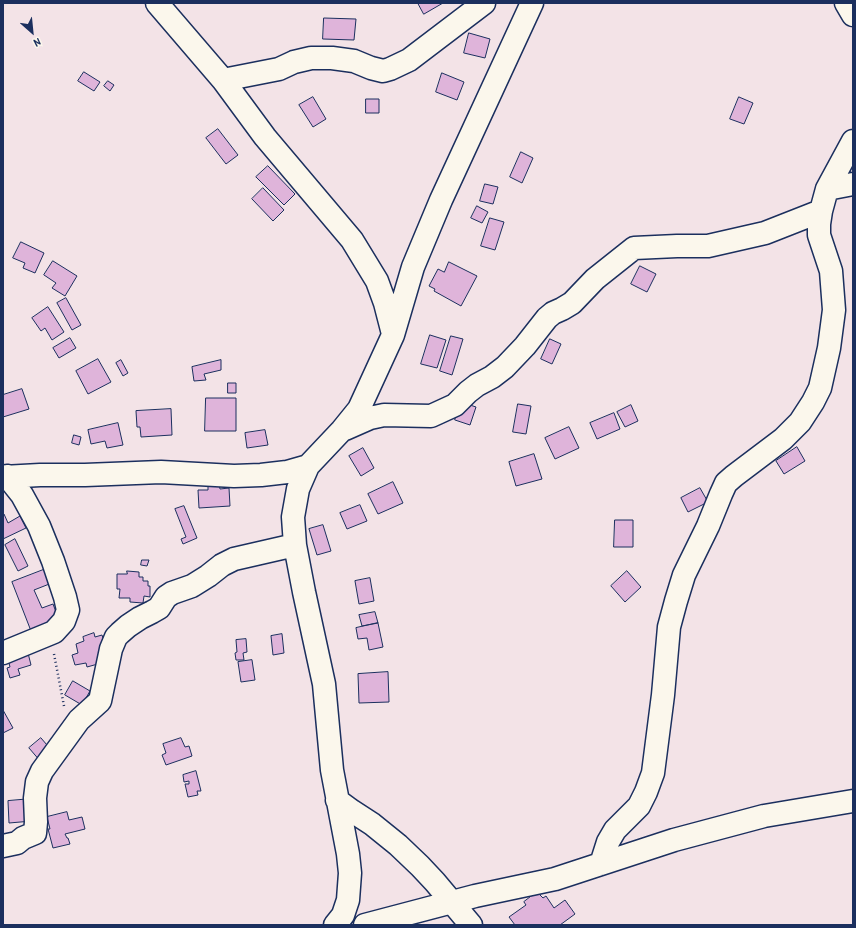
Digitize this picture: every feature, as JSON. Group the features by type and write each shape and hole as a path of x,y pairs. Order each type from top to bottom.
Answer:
{"street":[{"path":"157,3 223,80 265,138 352,240 377,281 385,303 393,335"},
{"path":"223,80 279,69 294,62 311,58 332,58 354,61 383,71 390,69 409,60 484,3"},
{"path":"335,925 342,915 348,900 350,873 348,854 332,770 324,684 295,545 293,517 298,489 308,466 342,430 359,409 393,335 413,267 441,200 532,3"},
{"path":"846,3 853,15"},
{"path":"601,864 608,842 616,830 639,806 653,773 670,627 673,614 684,575 708,526 720,494 726,483 783,439 800,422 820,388 829,348 834,310 831,271 819,235 819,224 827,189 853,141"},
{"path":"827,189 853,184"},
{"path":"342,430 370,418 384,415 431,416 455,405 477,385 506,367 547,318 553,313 572,303 595,279 634,248 708,246 765,233 821,210"},
{"path":"5,476 161,472 241,476 287,472 308,466"},
{"path":"3,653 54,632 64,621 68,610 53,561 39,526 22,495 5,476"},
{"path":"3,846 17,843 23,838 35,833 35,798 37,782 42,771 79,720 100,701 111,649 116,637 128,626 159,608 166,597 172,593 192,586 234,559 295,545"},
{"path":"337,800 352,812 372,824 398,845 420,866 471,925"},
{"path":"365,925 452,902 555,879 674,840 764,816 853,801"}],"path":[{"path":"54,632 54,654 62,690 69,734"}],"building":[{"path":"418,3 443,3 424,14"},
{"path":"324,18 356,19 354,40 323,39"},
{"path":"469,33 490,39 485,58 464,53"},
{"path":"84,72 100,82 94,91 78,81"},
{"path":"442,73 464,82 457,100 436,92"},
{"path":"108,81 114,85 110,91 104,86"},
{"path":"313,97 326,119 313,127 299,105"},
{"path":"739,97 753,103 744,124 730,119"},
{"path":"366,99 379,99 379,113 366,113"},
{"path":"218,129 238,155 226,164 206,138"},
{"path":"521,152 533,158 522,183 510,177"},
{"path":"268,166 295,194 284,205 256,177"},
{"path":"485,184 498,187 493,204 480,201"},
{"path":"263,188 284,210 273,221 252,199"},
{"path":"477,206 488,212 482,223 471,218"},
{"path":"490,218 504,222 495,250 481,246"},
{"path":"21,242 44,253 35,273 23,268 25,263 13,258"},
{"path":"53,261 77,276 65,296 52,288 56,283 44,275"},
{"path":"449,262 477,276 461,306 434,291 435,289 429,286 438,269 444,272"},
{"path":"640,266 656,274 647,292 631,284"},
{"path":"66,298 81,325 72,330 57,303"},
{"path":"48,307 64,332 52,340 45,328 41,331 32,318"},
{"path":"430,335 446,340 437,368 421,364"},
{"path":"451,336 463,339 452,375 440,371"},
{"path":"70,338 76,348 59,358 53,348"},
{"path":"550,339 561,344 552,364 541,359"},
{"path":"98,359 111,382 88,394 76,371"},
{"path":"121,360 128,373 123,376 116,363"},
{"path":"221,360 221,370 204,374 206,380 194,381 192,367"},
{"path":"228,383 236,383 236,393 228,393"},
{"path":"22,389 29,409 3,417 3,395"},
{"path":"206,398 236,398 236,431 205,431"},
{"path":"461,402 476,407 470,425 455,420"},
{"path":"518,404 531,406 526,434 513,432"},
{"path":"631,405 638,421 625,427 617,412"},
{"path":"171,409 172,435 141,437 140,427 137,427 136,411"},
{"path":"614,413 620,429 597,439 590,423"},
{"path":"118,423 123,445 107,448 105,441 91,444 88,430"},
{"path":"569,427 579,448 555,459 545,438"},
{"path":"265,430 268,445 247,448 245,433"},
{"path":"74,435 81,437 79,445 72,443"},
{"path":"797,447 805,461 784,474 776,461"},
{"path":"363,448 374,468 361,476 349,456"},
{"path":"534,454 542,479 516,486 509,462"},
{"path":"393,482 403,503 378,514 368,494"},
{"path":"219,484 220,489 229,488 230,506 199,508 198,490 208,490 208,485"},
{"path":"700,488 708,502 688,512 681,498"},
{"path":"360,505 367,521 347,529 340,513"},
{"path":"184,506 197,538 183,544 181,539 186,537 175,509"},
{"path":"3,514 8,523 20,516 26,528 3,539"},
{"path":"615,520 633,520 633,547 614,547"},
{"path":"323,525 331,551 317,555 309,529"},
{"path":"15,539 28,566 18,571 5,545"},
{"path":"142,560 149,560 147,566 141,565"},
{"path":"51,567 57,581 34,590 42,608 53,604 59,620 31,631 12,582"},
{"path":"127,571 139,572 139,577 143,577 143,581 148,581 148,586 150,586 150,597 144,596 143,603 130,602 130,598 119,598 120,589 117,589 117,574 127,574"},
{"path":"627,571 641,587 625,602 611,586"},
{"path":"370,578 374,601 359,604 355,581"},
{"path":"375,612 378,623 362,626 359,615"},
{"path":"378,623 383,647 369,650 367,638 358,639 356,628"},
{"path":"94,633 95,637 102,635 108,654 105,662 87,667 86,663 75,665 72,655 78,653 76,644 84,641 83,637"},
{"path":"282,634 284,653 273,655 271,636"},
{"path":"246,639 247,652 243,653 244,660 236,660 236,640"},
{"path":"27,649 31,665 18,669 20,675 10,678 7,668 10,667 7,655"},
{"path":"252,660 255,680 241,682 238,662"},
{"path":"388,672 389,702 359,703 358,674"},
{"path":"73,681 90,691 82,705 65,695"},
{"path":"3,710 13,728 3,733"},
{"path":"41,738 53,752 41,762 29,748"},
{"path":"181,738 185,747 189,746 192,756 166,765 162,755 166,753 163,744"},
{"path":"196,771 201,791 197,791 198,795 188,797 185,784 189,784 189,781 184,782 183,775"},
{"path":"31,799 32,821 9,823 8,801"},
{"path":"67,812 69,820 82,817 85,829 65,834 70,844 53,848 48,829 50,829 47,817"},
{"path":"537,892 543,898 546,896 554,908 565,900 575,914 560,925 515,925 509,917 526,905 524,902"}]}
